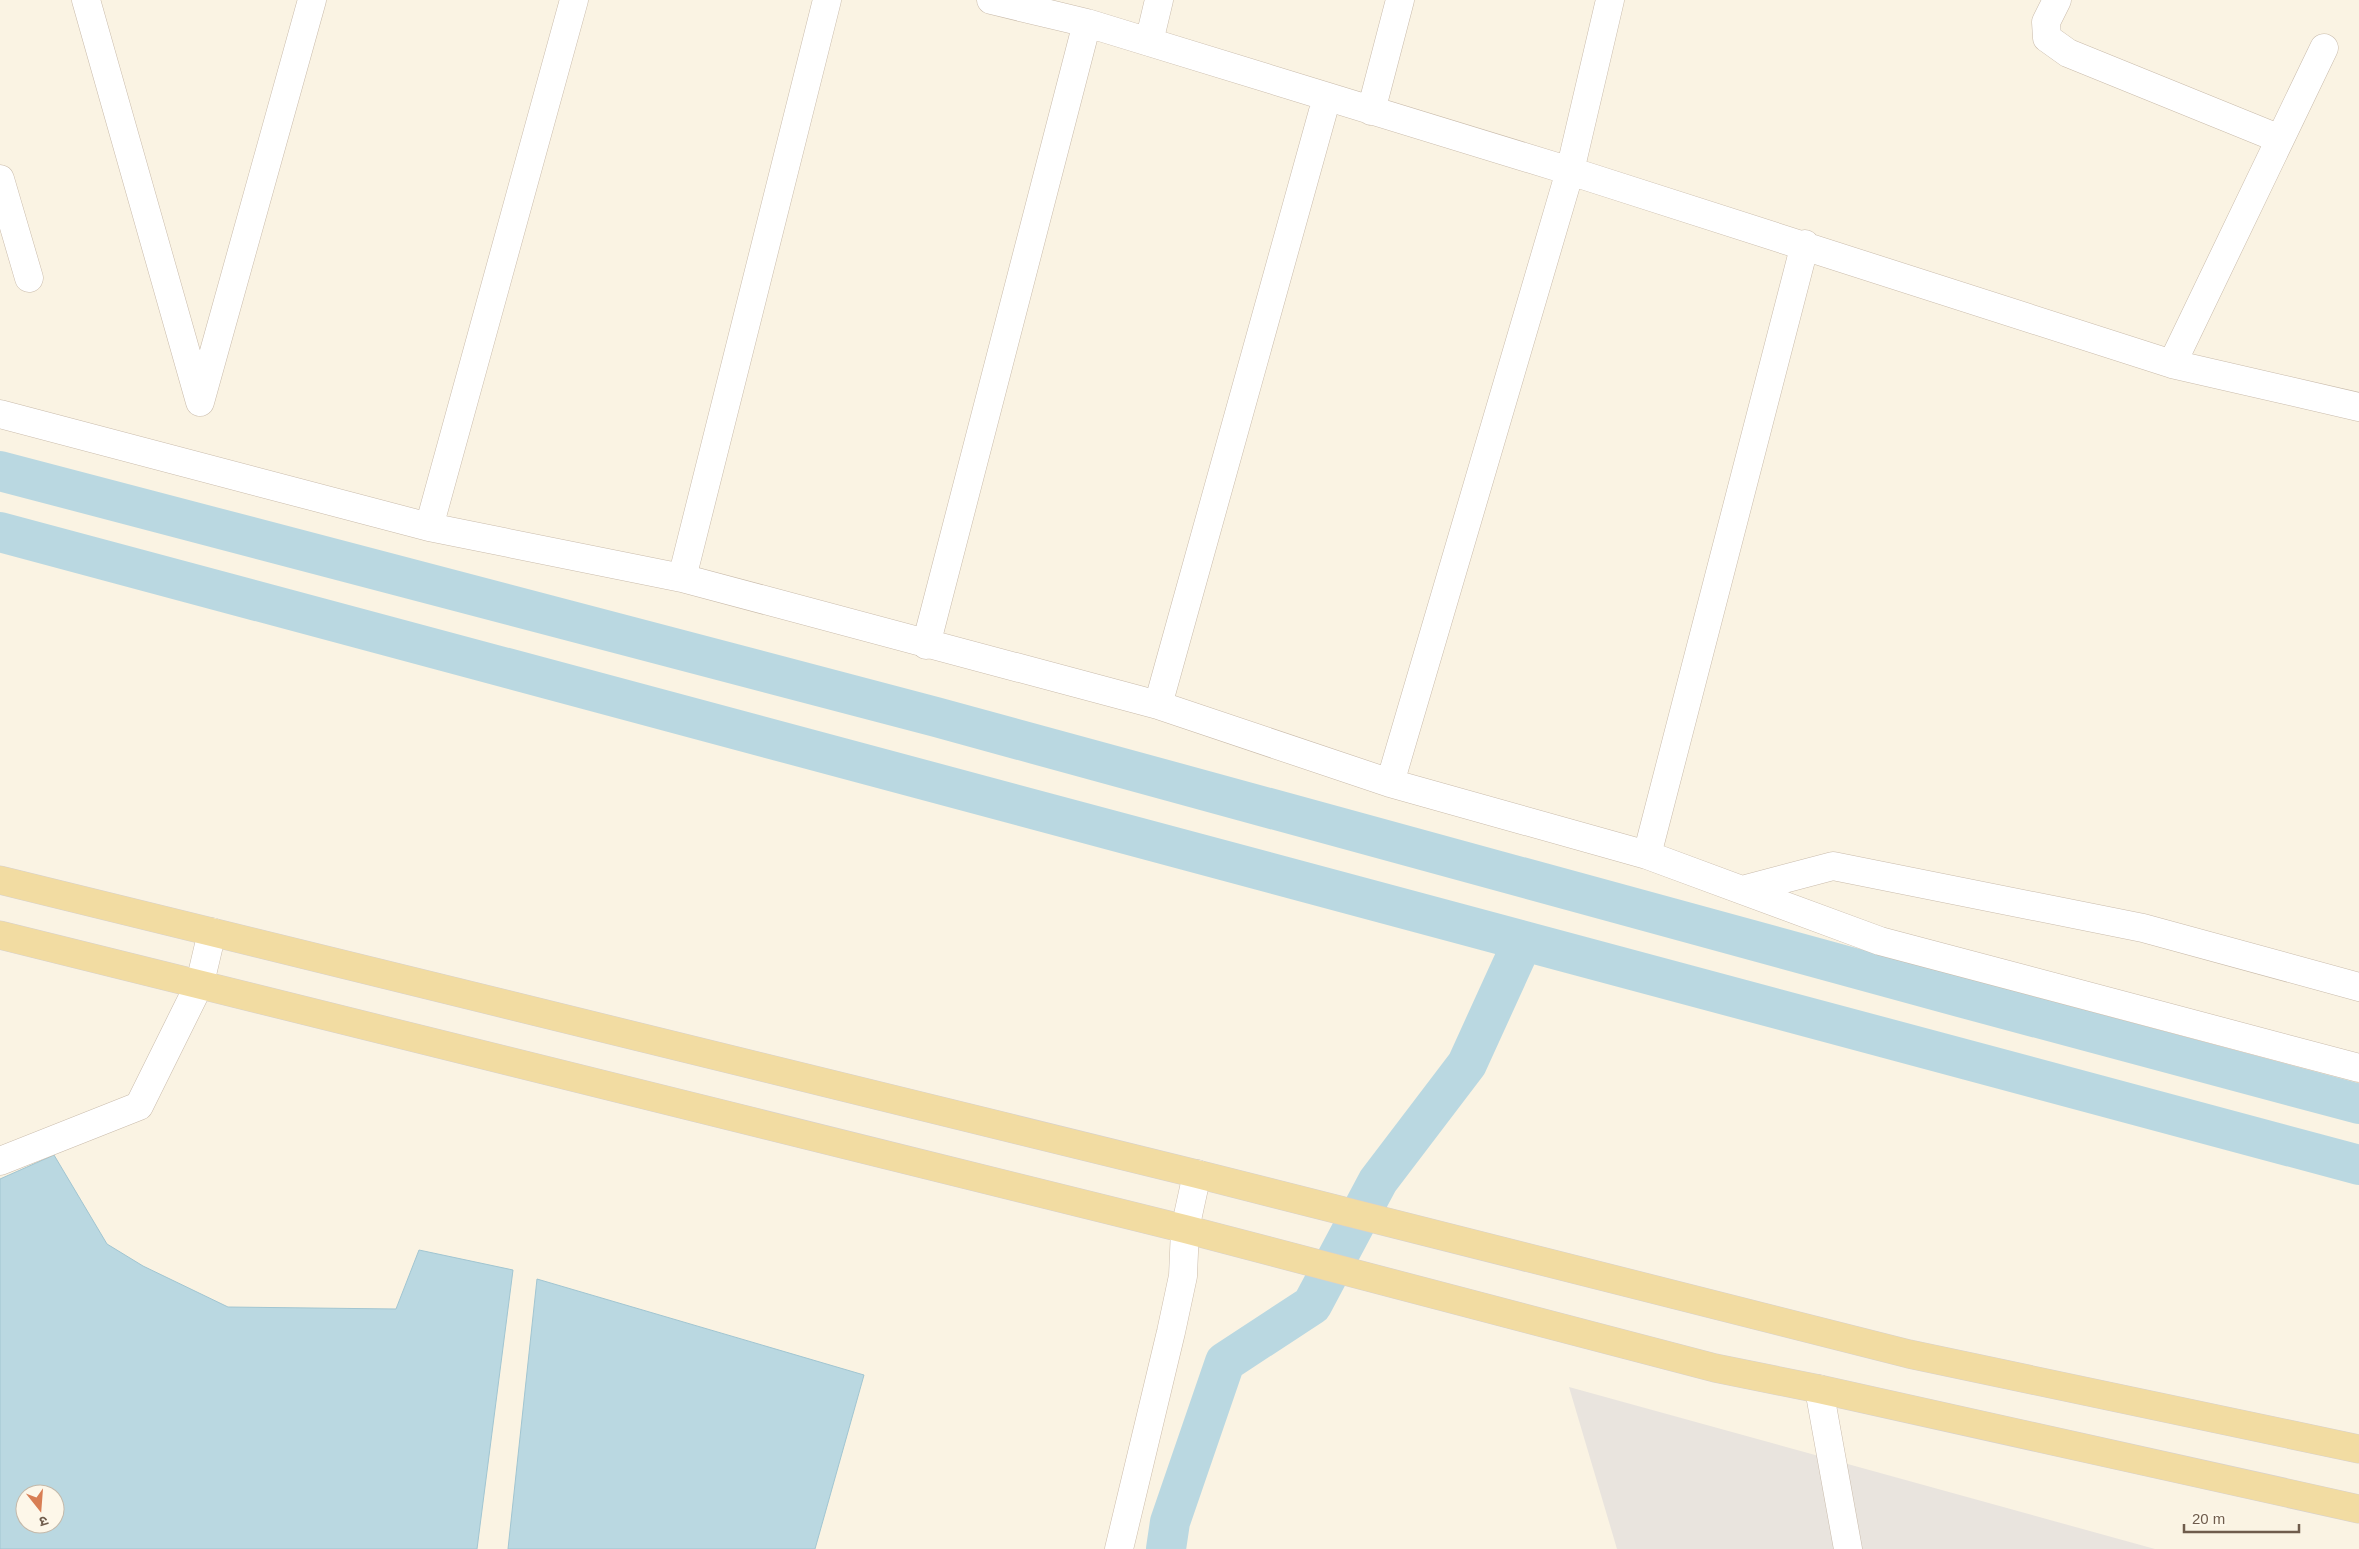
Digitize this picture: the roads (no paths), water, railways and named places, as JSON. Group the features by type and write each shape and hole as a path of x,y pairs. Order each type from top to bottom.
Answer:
{"main road":[{"path":"0,880 1197,1174 1909,1354 2359,1449"},
{"path":"0,935 200,983 1185,1229 1714,1368 1819,1389 2359,1509"}],"street":[{"path":"86,0 200,402 312,0"},
{"path":"429,527 574,0"},
{"path":"682,578 827,0"},
{"path":"991,0 1087,23 1570,171 1805,244 2172,364 2359,407"},
{"path":"1149,42 1159,0"},
{"path":"1371,111 1400,0"},
{"path":"1390,783 1570,171 1610,0"},
{"path":"2058,0 2046,22 2047,38 2068,53 2280,139"},
{"path":"926,645 1087,23"},
{"path":"2172,364 2324,48"},
{"path":"1158,705 1327,97"},
{"path":"0,179 29,278"},
{"path":"1647,855 1805,244"},
{"path":"0,414 429,527 682,578 926,645 1158,705 1390,783 1647,855 1880,941 2359,1068"},
{"path":"1742,890 1833,866 2143,928 2359,987"},
{"path":"0,1161 139,1106 200,983 212,932"},
{"path":"1119,1549 1173,1322 1182,1276 1185,1229 1197,1174"},
{"path":"1819,1389 1848,1549"}],"water":[{"path":"54,1155 107,1244 143,1266 228,1307 396,1309 419,1250 513,1270 477,1549 0,1549 0,1179"},
{"path":"537,1279 864,1375 815,1549 508,1549"}],"waterway":[{"path":"0,471 936,717 1967,999 2359,1104"},
{"path":"0,532 2359,1165"},
{"path":"1166,1549 1170,1522 1225,1362 1312,1305 1378,1181 1467,1064 1523,941"}]}
